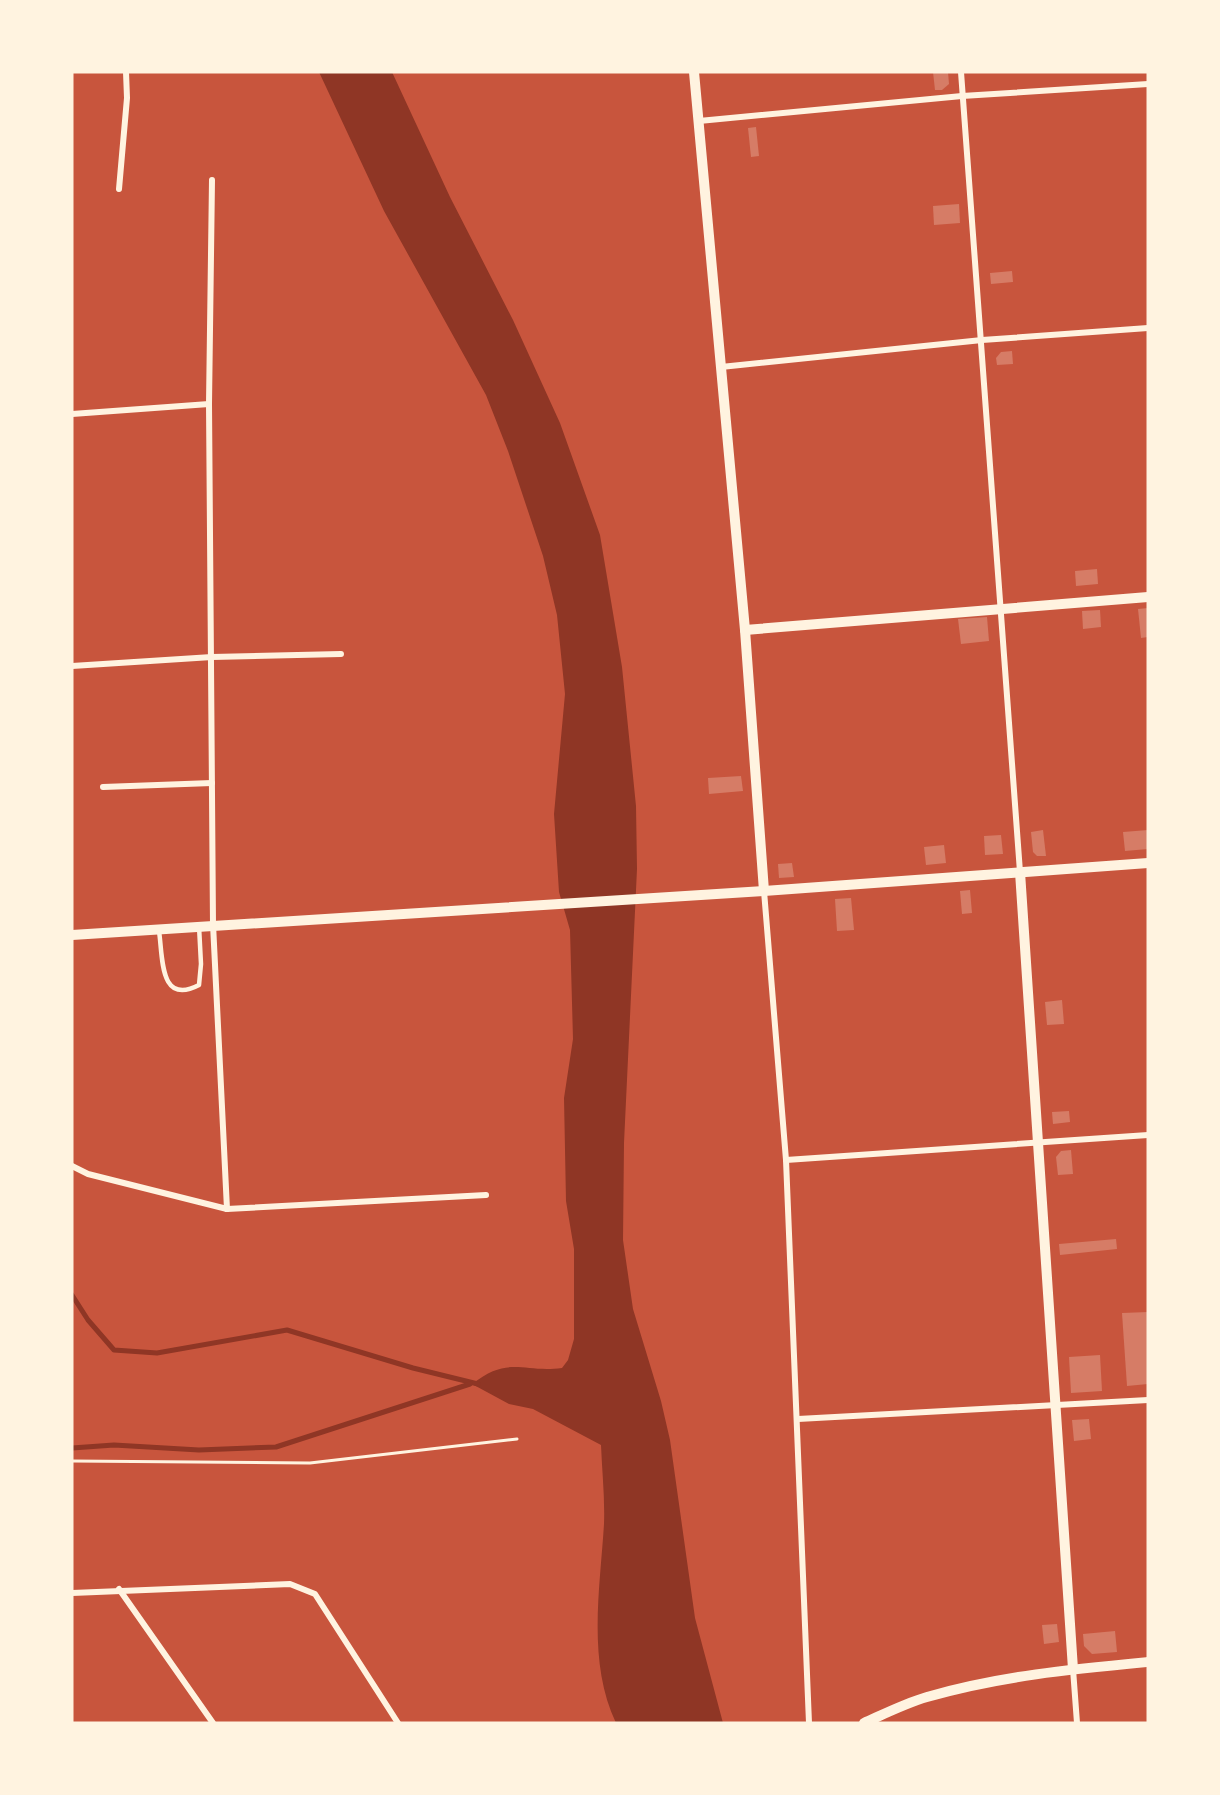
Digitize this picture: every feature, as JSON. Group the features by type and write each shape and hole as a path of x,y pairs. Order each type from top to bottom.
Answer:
{"street":[{"path":"119,189 128,98 126,72"},
{"path":"694,72 745,630 786,1160 809,1723"},
{"path":"961,72 1020,872 1077,1723"},
{"path":"699,121 962,96 1148,84"},
{"path":"212,180 209,405 213,924 227,1209"},
{"path":"722,368 982,340 1148,328"},
{"path":"72,414 209,405"},
{"path":"745,630 1001,607 1148,597"},
{"path":"72,666 212,657 341,654"},
{"path":"103,787 212,783"},
{"path":"72,935 213,924 764,891 1148,863"},
{"path":"786,1160 1148,1135"},
{"path":"72,1166 88,1174 227,1209 486,1195"},
{"path":"798,1419 1148,1400"},
{"path":"72,1593 119,1589 291,1584 315,1594 399,1723"},
{"path":"119,1589 213,1723"},
{"path":"864,1723 925,1698 992,1681 1073,1669 1148,1662"}],"lane":[{"path":"158,928 165,978 169,987 178,991 189,990 199,985 201,964 199,925"}],"path":[{"path":"72,1461 310,1463 517,1439"}],"shaded area":[{"path":"319,72 392,72 450,197 513,320 560,423 600,535 622,667 636,806 637,869 624,1143 623,1240 633,1309 661,1401 670,1440 695,1618 723,1723 616,1723 607,1700 598,1650 598,1599 604,1524 601,1445 533,1409 509,1404 472,1384 485,1375 506,1368 562,1368 568,1360 574,1339 574,1249 566,1201 564,1098 573,1039 570,930 559,892 554,814 565,694 557,615 543,556 508,451 486,395 384,211"}],"building":[{"path":"933,72 948,72 949,84 942,90 935,90"},
{"path":"756,127 759,156 751,157 748,128"},
{"path":"959,204 960,223 934,225 933,206"},
{"path":"1012,271 1013,282 991,284 990,273"},
{"path":"1012,351 1013,364 997,365 996,358 1001,352"},
{"path":"1097,569 1098,584 1076,586 1075,571"},
{"path":"1148,608 1148,637 1141,638 1138,609"},
{"path":"1100,610 1101,627 1083,629 1082,611"},
{"path":"987,617 989,641 961,644 958,619"},
{"path":"741,776 743,791 709,794 708,778"},
{"path":"1043,830 1046,856 1037,856 1033,852 1031,832"},
{"path":"1148,830 1148,849 1125,851 1123,832"},
{"path":"1001,835 1003,854 985,855 984,836"},
{"path":"944,845 946,863 926,865 924,847"},
{"path":"792,863 794,877 779,878 778,864"},
{"path":"970,890 972,913 962,914 960,891"},
{"path":"851,898 854,930 837,931 835,899"},
{"path":"1062,1000 1064,1024 1047,1025 1045,1002"},
{"path":"1069,1111 1070,1122 1053,1124 1052,1112"},
{"path":"1071,1150 1073,1174 1058,1175 1056,1157 1061,1151"},
{"path":"1116,1239 1117,1249 1060,1255 1059,1244"},
{"path":"1148,1312 1148,1384 1127,1386 1122,1313"},
{"path":"1100,1355 1102,1391 1071,1393 1069,1357"},
{"path":"1089,1419 1091,1439 1074,1441 1072,1420"},
{"path":"1057,1624 1059,1642 1044,1644 1042,1625"},
{"path":"1115,1631 1117,1652 1092,1654 1084,1646 1083,1634"}],"waterway":[{"path":"72,1295 88,1320 114,1350 157,1353 287,1330 413,1368 478,1384"},
{"path":"72,1448 114,1445 199,1450 276,1447 470,1384"}]}
